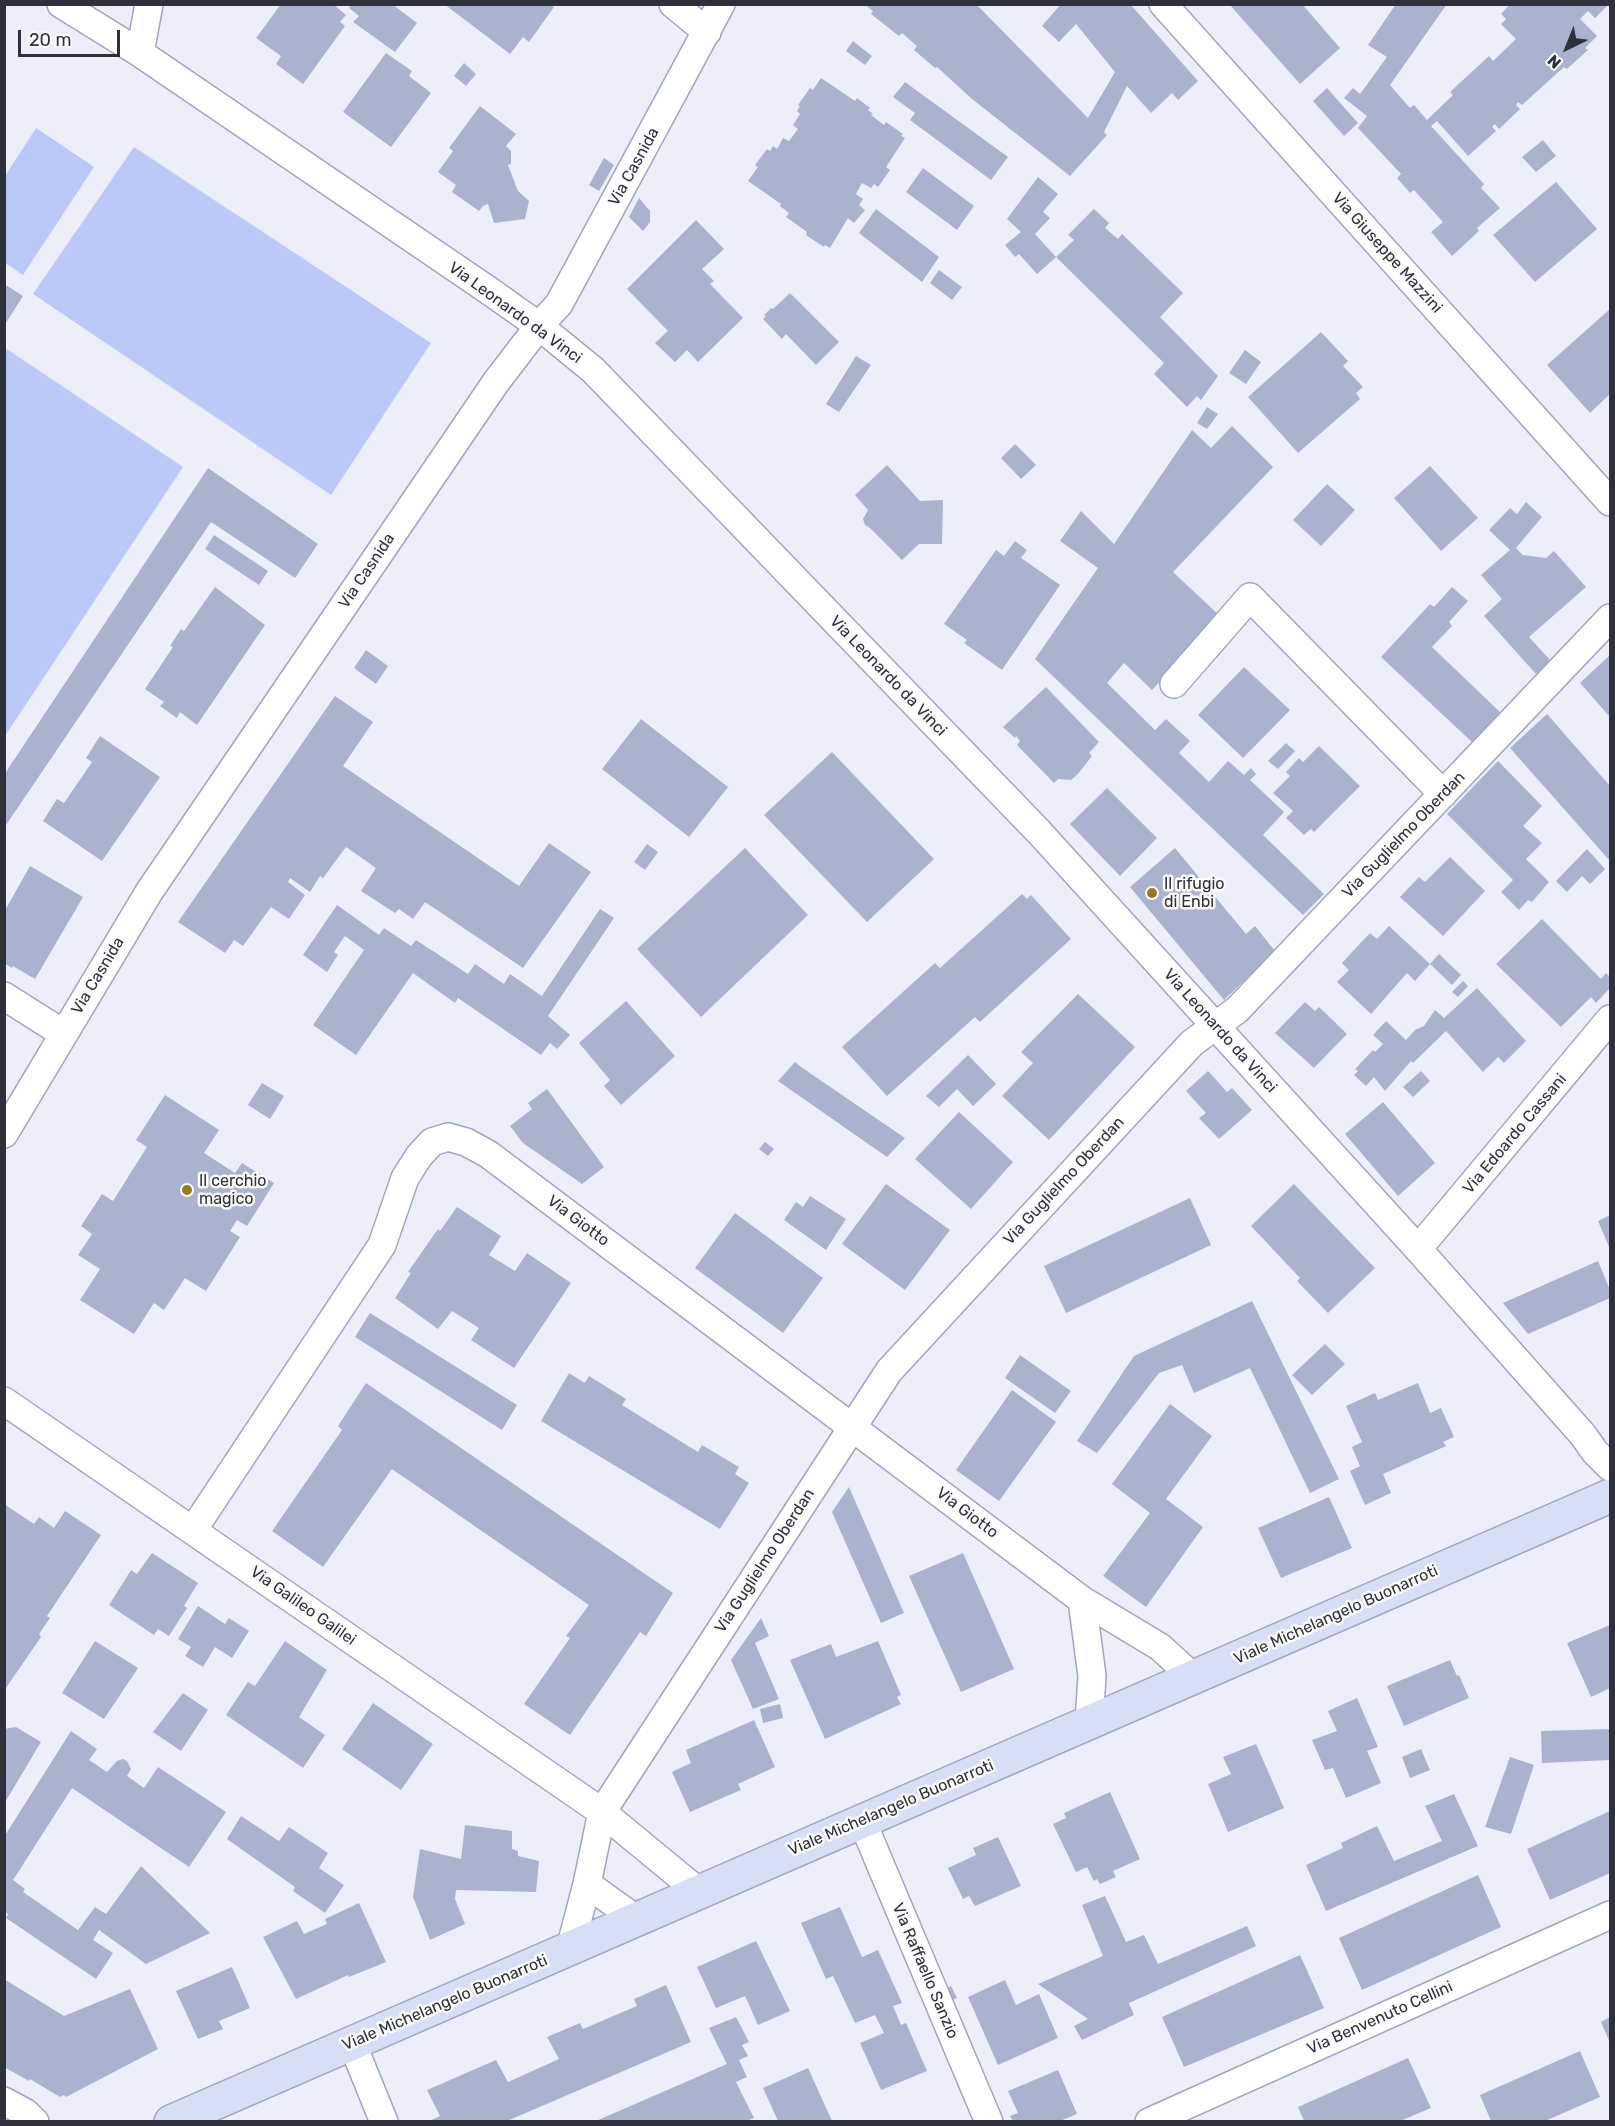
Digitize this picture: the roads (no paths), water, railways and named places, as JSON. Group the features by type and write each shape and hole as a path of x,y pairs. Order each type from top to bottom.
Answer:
{"main road":[{"name":"Viale Michelangelo Buonarroti","path":"171,2121 1611,1496"}],"street":[{"name":"Via Leonardo da Vinci","path":"61,4 140,53 539,326 592,370 1039,832 1418,1249 1583,1435 1595,1452 1611,1467"},
{"path":"140,53 149,4"},
{"path":"673,4 707,32"},
{"name":"Via Casnida","path":"4,1134 149,892 496,382 559,304 721,4"},
{"name":"Via Giuseppe Mazzini","path":"1163,4 1611,502"},
{"path":"1174,684 1250,597 1443,794"},
{"name":"Via Guglielmo Oberdan","path":"602,1812 889,1371 1192,1043 1238,1010 1611,618"},
{"path":"4,996 64,1034"},
{"name":"Via Edoardo Cassani","path":"1418,1249 1611,1019"},
{"name":"Via Giotto","path":"193,1530 382,1245 405,1178 419,1156 432,1142 448,1137 466,1142 488,1154 1082,1600 1160,1647 1193,1677"},
{"name":"Via Galileo Galilei","path":"4,1401 602,1812 699,1892"},
{"path":"1082,1600 1092,1676 1089,1722"},
{"path":"570,1949 602,1812"},
{"name":"Via Raffaello Sanzio","path":"862,1821 989,2121"},
{"path":"587,1884 636,1919"},
{"name":"Via Benvenuto Cellini","path":"1149,2121 1611,1915"},
{"path":"352,2043 384,2121"},
{"path":"4,2101 26,2113 35,2121"}],"place":[{"name":"Il rifugio di Enbi","path":"1152,893"},
{"name":"Il cerchio magico","path":"187,1190"}]}
